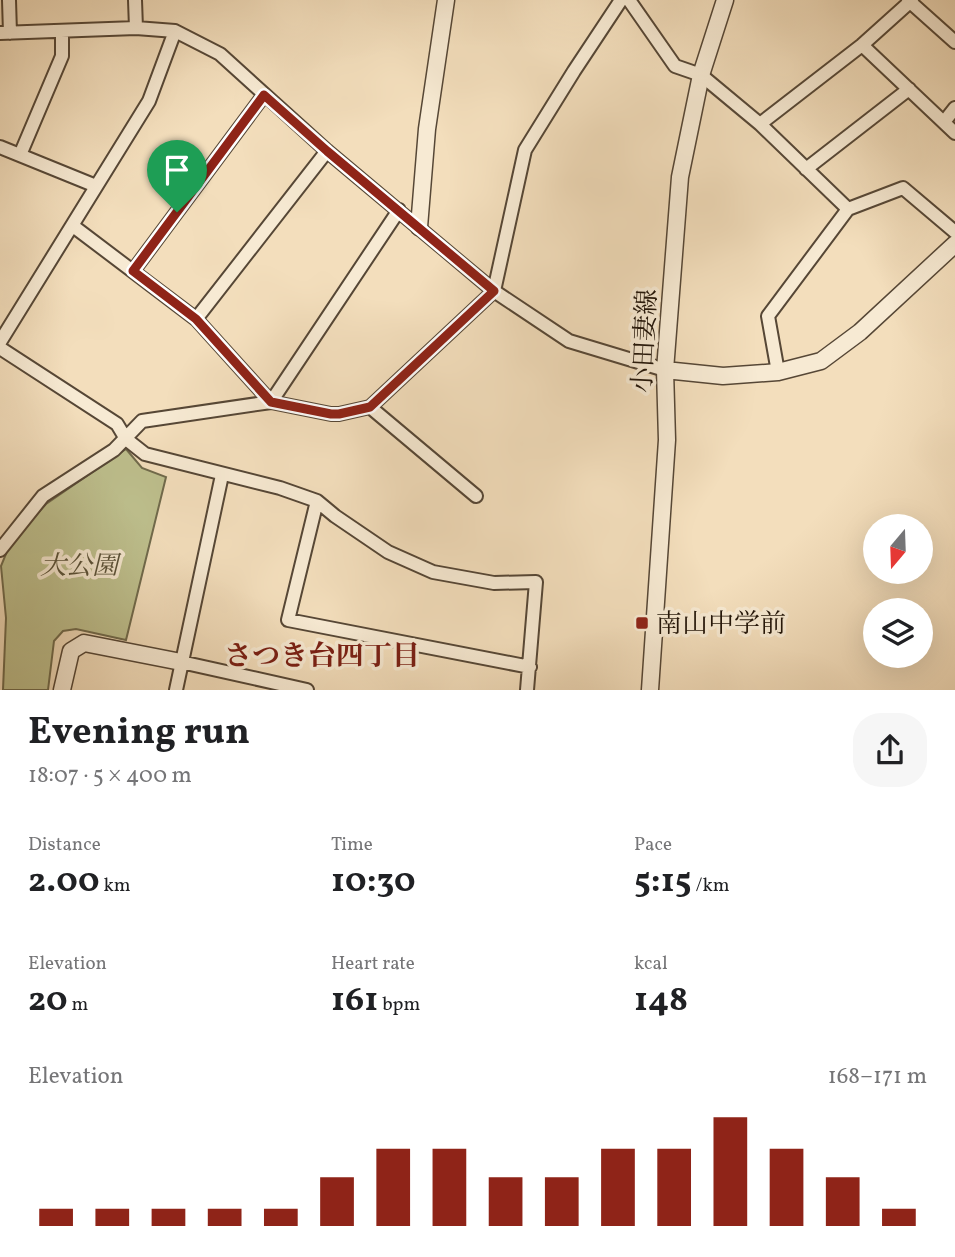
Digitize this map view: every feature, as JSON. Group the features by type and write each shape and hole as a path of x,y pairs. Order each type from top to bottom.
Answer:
{"street":[{"path":"9,0 5,33 136,28 175,31 220,54 327,151 494,291 569,341 665,370 723,376 778,372 821,361 860,331 955,244"},
{"path":"135,0 136,28"},
{"path":"419,227 427,130 446,0"},
{"path":"0,550 5,532 43,496 114,450 142,421 271,402 331,414 370,407 494,291 526,150 621,0"},
{"path":"629,0 675,66 701,75 760,124 848,209"},
{"name":"小田妻線","path":"650,690 667,440 665,370 680,177 701,75 725,0"},
{"path":"760,124 862,45 910,1 955,42"},
{"path":"0,342 149,101 175,31"},
{"path":"20,155 62,56 62,32"},
{"path":"862,45 955,133"},
{"path":"806,169 909,89"},
{"path":"133,271 264,95"},
{"path":"944,122 955,108"},
{"path":"0,147 96,186"},
{"path":"196,319 327,151"},
{"path":"778,372 768,316 848,209 903,188 955,232"},
{"path":"271,402 399,211"},
{"path":"73,226 196,319 271,402"},
{"path":"0,348 117,424 126,439 145,454 280,488 317,501 388,552 433,572 494,583 536,582 527,690"},
{"path":"370,407 476,496"},
{"path":"176,690 222,474"},
{"path":"317,501 288,620 530,667"},
{"path":"62,690 71,651 84,643 307,690"}],"green space":[{"name":"大公園","path":"126,449 142,468 166,477 126,640 76,629 63,631 54,641 48,690 3,690 6,618 1,566 10,544 46,504"}],"place":[{"name":"南山中学前","path":"642,623"}],"district":[{"name":"さつき台四丁目","path":"322,655"}],"route":[{"path":"264,95 494,291 370,407 331,414 271,402 196,319 133,271 177,212 264,95"}]}
